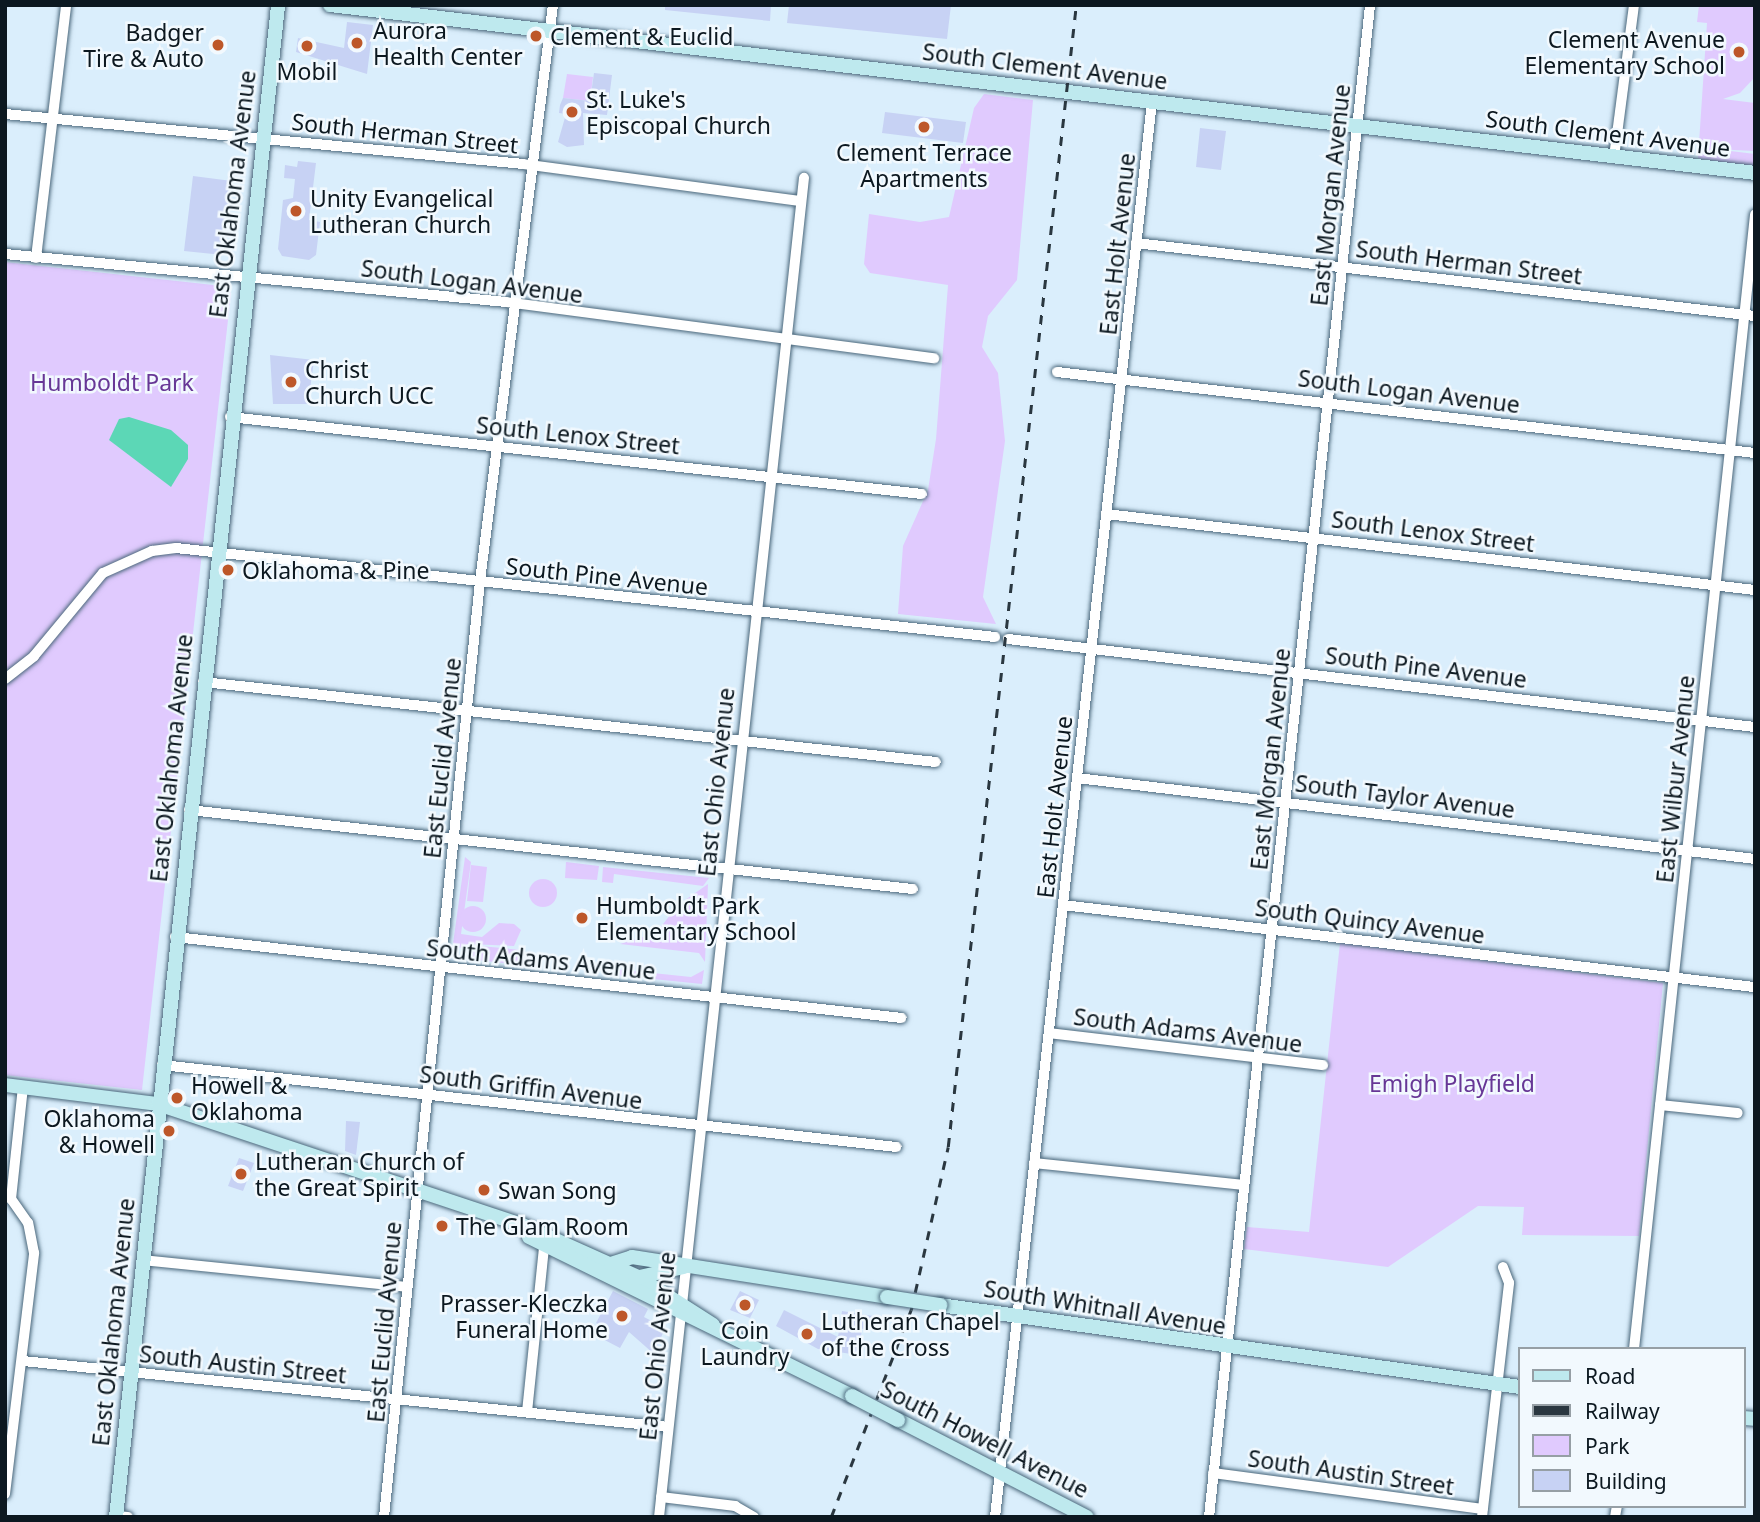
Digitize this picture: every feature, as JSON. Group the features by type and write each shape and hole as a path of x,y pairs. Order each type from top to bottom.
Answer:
{"street":[{"path":"36,258 66,5"},
{"name":"East Oklahoma Avenue","path":"120,1516 131,1372 188,810 245,279 278,5"},
{"name":"South Clement Avenue","path":"330,5 551,27 1152,102 1755,173"},
{"name":"East Euclid Avenue","path":"384,1517 466,710 553,5"},
{"name":"East Morgan Avenue","path":"1209,1517 1370,5"},
{"path":"1614,157 1634,5"},
{"name":"East Holt Avenue","path":"995,1517 1152,102"},
{"name":"South Herman Street","path":"5,114 533,166 801,201"},
{"name":"East Ohio Avenue","path":"659,1517 753,611 804,178"},
{"name":"East Wilbur Avenue","path":"1634,1347 1730,450 1749,315 1755,214"},
{"name":"South Herman Street","path":"1136,243 1749,315"},
{"name":"South Logan Avenue","path":"5,254 516,303 785,341 934,358"},
{"name":"South Logan Avenue","path":"1057,372 1328,400 1755,453"},
{"name":"South Lenox Street","path":"230,417 922,494"},
{"name":"South Lenox Street","path":"1106,514 1313,535 1755,590"},
{"name":"South Pine Avenue","path":"5,679 34,656 103,573 152,551 216,552 995,638"},
{"name":"South Pine Avenue","path":"1008,639 1299,670 1755,727"},
{"path":"202,682 936,762"},
{"name":"South Taylor Avenue","path":"1077,778 1285,800 1755,859"},
{"path":"188,810 913,889"},
{"name":"South Quincy Avenue","path":"1063,905 1754,987"},
{"name":"South Adams Avenue","path":"175,937 902,1018"},
{"name":"South Adams Avenue","path":"1049,1033 1323,1065"},
{"name":"South Griffin Avenue","path":"162,1065 896,1147"},
{"name":"South Howell Avenue","path":"5,1085 158,1104 500,1221 611,1264 638,1277 680,1308"},
{"path":"5,1494 34,1253 28,1223 8,1199 23,1087"},
{"path":"1660,1105 1738,1113"},
{"path":"1034,1163 1244,1185"},
{"path":"527,1412 545,1239"},
{"name":"South Howell Avenue","path":"545,1239 617,1282 680,1308 1087,1517"},
{"name":"South Whitnall Avenue","path":"611,1264 632,1257 1227,1348 1518,1387"},
{"path":"142,1260 408,1283"},
{"name":"South Whitnall Avenue","path":"617,1282 684,1267"},
{"path":"1482,1513 1509,1283 1503,1267"},
{"name":"South Austin Street","path":"23,1361 668,1427"},
{"name":"South Austin Street","path":"1213,1473 1482,1513"},
{"path":"661,1497 735,1506 754,1517"}],"green space":[{"name":"Clement Avenue Elementary School","path":"1699,5 1755,5 1755,77 1740,93 1723,99 1755,103 1755,151 1714,149 1755,154 1755,168 1698,158 1707,23 1697,22"},
{"path":"567,74 593,77 590,101 563,98"},
{"path":"984,94 1033,100 1017,280 988,316 982,347 998,373 1005,441 983,597 996,624 898,614 903,546 928,490 936,439 948,285 870,273 864,264 869,214 920,222 949,217 974,108"},
{"name":"Humboldt Park","path":"5,262 222,286 231,293 142,1090 5,1075"},
{"path":"465,857 471,862 461,934 482,937 499,923 514,924 521,930 514,946 469,944 452,951"},
{"path":"566,862 599,866 597,880 565,878"},
{"path":"471,865 487,867 483,902 467,901"},
{"path":"603,867 709,878 703,886 614,874 613,883 602,882"},
{"path":"543,879 553,883 557,893 553,903 543,907 533,903 529,893 533,883"},
{"path":"708,884 705,962 699,953 620,944 656,933 678,905"},
{"path":"473,906 482,910 486,919 482,928 473,932 464,928 460,919 464,910"},
{"name":"Emigh Playfield","path":"1340,943 1663,983 1639,1236 1522,1235 1524,1207 1478,1206 1388,1267 1244,1249 1247,1227 1309,1232"},
{"path":"469,945 522,950 520,965 458,958"},
{"path":"614,969 691,977 704,970 702,984 614,975"}],"shaded area":[{"path":"129,417 171,430 188,445 188,459 171,487 109,440 119,419"}],"building":[{"path":"665,5 771,5 770,21 665,10"},
{"path":"789,5 951,5 947,39 787,23"},
{"name":"Aurora Health Center","path":"347,22 373,25 367,74 296,52 298,38 344,48"},
{"name":"St. Luke's Episcopal Church","path":"594,73 612,75 607,115 583,113 584,145 567,147 558,142 566,114 559,113 560,105 563,98 590,101"},
{"name":"Clement Terrace Apartments","path":"885,112 966,122 963,143 882,133"},
{"path":"1200,128 1226,131 1221,170 1196,167"},
{"name":"Unity Evangelical Lutheran Church","path":"298,161 316,163 309,220 320,222 316,255 309,260 282,256 278,249 283,200 293,198 295,179 284,178 285,165 297,167"},
{"path":"193,176 232,181 223,255 184,251"},
{"name":"Christ Church UCC","path":"270,355 314,360 308,404 273,404"},
{"path":"346,1121 360,1122 356,1155 345,1151"},
{"name":"Lutheran Church of the Great Spirit","path":"239,1158 254,1163 243,1191 228,1186"},
{"name":"Prasser-Kleczka Funeral Home","path":"613,1291 648,1309 644,1317 665,1328 654,1354 629,1332 620,1348 597,1336 602,1326 596,1323"},
{"name":"Coin Laundry","path":"740,1291 759,1300 750,1318 730,1310"},
{"name":"Lutheran Chapel of the Cross","path":"784,1310 838,1337 842,1311 873,1316 871,1326 862,1329 858,1355 818,1349 776,1326"}],"railway":[{"path":"831,1517 911,1310 948,1147 1076,5"}],"place":[{"name":"Clement & Euclid","path":"536,36"},
{"name":"Aurora Health Center","path":"357,43"},
{"name":"Badger Tire & Auto","path":"218,45"},
{"name":"Mobil","path":"307,46"},
{"name":"Clement Avenue Elementary School","path":"1739,52"},
{"name":"St. Luke's Episcopal Church","path":"572,112"},
{"name":"Clement Terrace Apartments","path":"924,127"},
{"name":"Unity Evangelical Lutheran Church","path":"296,211"},
{"name":"Christ Church UCC","path":"291,382"},
{"name":"Oklahoma & Pine","path":"228,570"},
{"name":"Humboldt Park Elementary School","path":"582,918"},
{"name":"Howell & Oklahoma","path":"177,1098"},
{"name":"Oklahoma & Howell","path":"169,1131"},
{"name":"Lutheran Church of the Great Spirit","path":"241,1174"},
{"name":"Swan Song","path":"484,1190"},
{"name":"The Glam Room","path":"442,1226"},
{"name":"Coin Laundry","path":"745,1305"},
{"name":"Prasser-Kleczka Funeral Home","path":"622,1316"},
{"name":"Lutheran Chapel of the Cross","path":"807,1334"}]}
